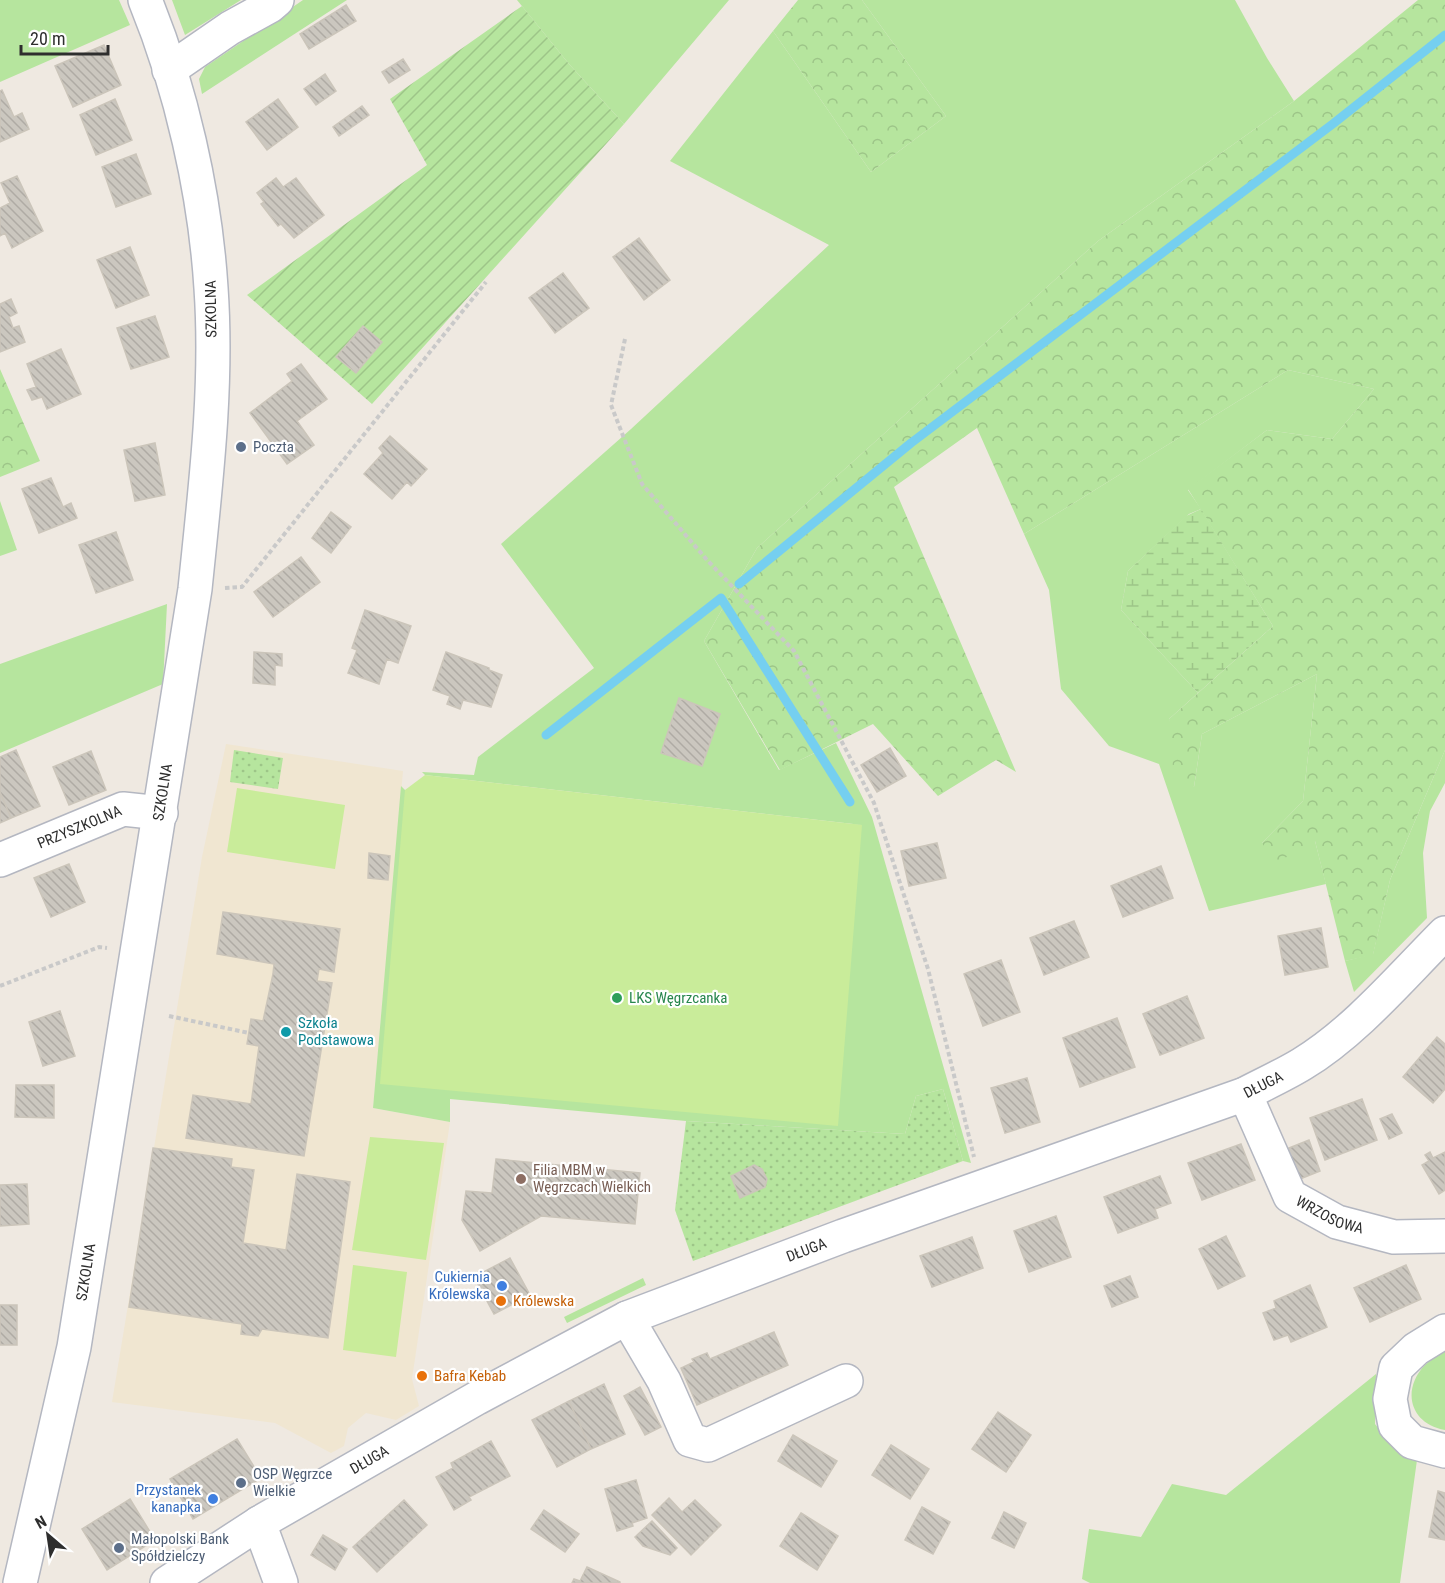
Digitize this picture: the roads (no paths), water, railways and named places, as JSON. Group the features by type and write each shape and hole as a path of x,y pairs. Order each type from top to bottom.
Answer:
{"street":[{"name":"SZKOLNA","path":"20,1583 74,1347 138,952 195,589 212,381 212,290 202,208 189,141 169,70 145,0"},
{"path":"169,70 230,28 277,0"},
{"name":"PRZYSZKOLNA","path":"0,860 123,809 160,813"},
{"name":"DŁUGA","path":"167,1583 259,1523 477,1398 627,1318 759,1267 1245,1094 1303,1064 1333,1041 1445,933"},
{"name":"WRZOSOWA","path":"1245,1094 1290,1196 1337,1222 1394,1237 1445,1236"},
{"path":"627,1318 664,1381 690,1440 708,1445 846,1381"},
{"path":"1445,1331 1416,1349 1396,1368 1390,1399 1395,1425 1412,1442 1445,1451"},
{"path":"259,1523 281,1583"}],"waterway":[{"path":"739,584 911,443 1334,123 1445,35"},
{"path":"546,735 721,598 850,802"}],"place":[{"name":"Poczta","path":"241,447"},
{"name":"LKS Węgrzcanka","path":"617,998"},
{"name":"Szkoła Podstawowa","path":"286,1032"},
{"name":"Filia MBM w Węgrzcach Wielkich","path":"521,1179"},
{"name":"Cukiernia Królewska","path":"502,1286"},
{"name":"Królewska","path":"501,1301"},
{"name":"Bafra Kebab","path":"422,1376"},
{"name":"OSP Węgrzce Wielkie","path":"241,1483"},
{"name":"Przystanek kanapka","path":"213,1499"},
{"name":"Małopolski Bank Spółdzielczy","path":"119,1548"}]}
